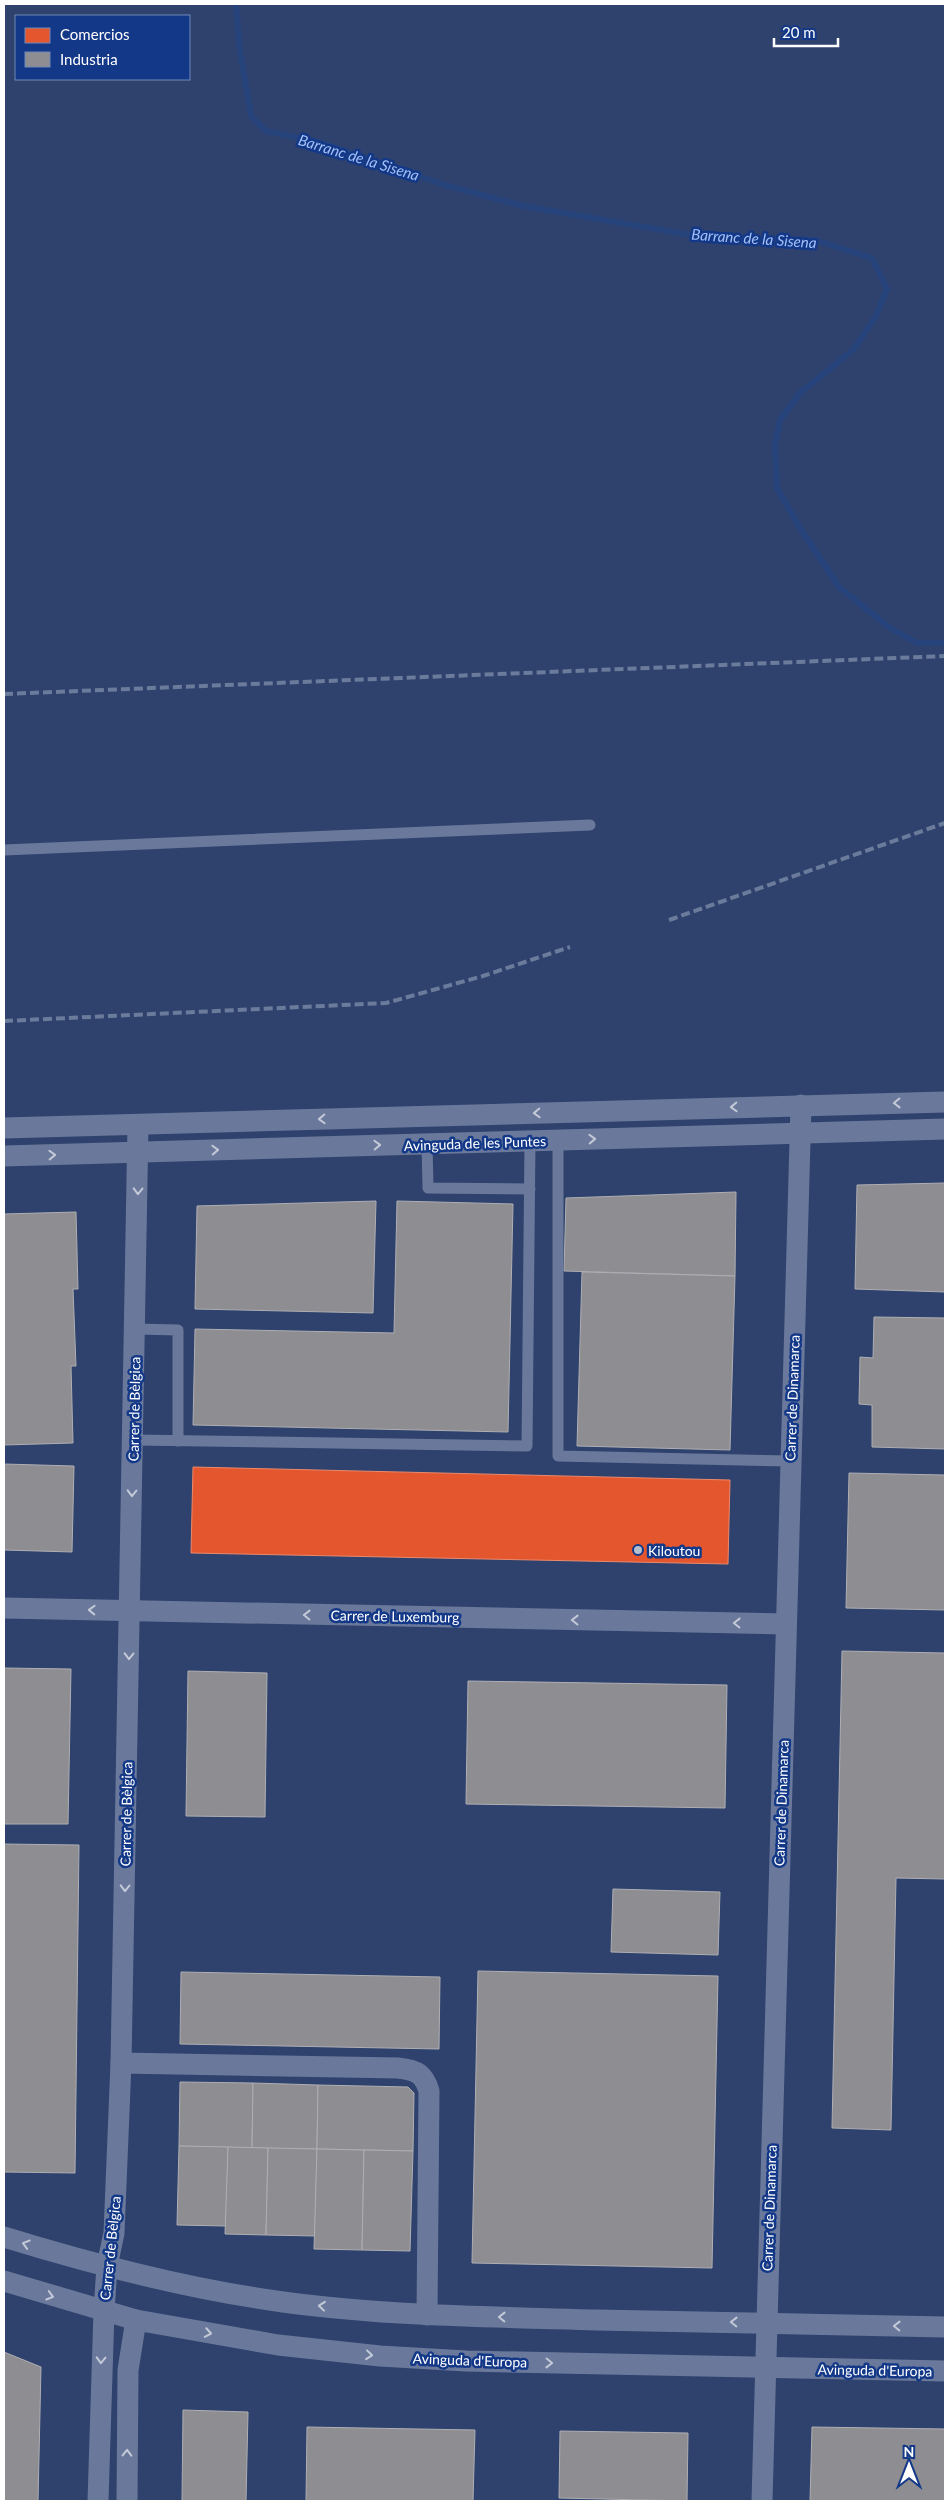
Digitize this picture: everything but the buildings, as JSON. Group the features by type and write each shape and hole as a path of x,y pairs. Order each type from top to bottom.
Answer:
{"street":[{"name":"Avinguda de les Puntes","path":"4,1128 945,1102"},
{"name":"Carrer de Dinamarca","path":"762,2501 801,1105"},
{"name":"Carrer de Bèlgica","path":"98,2501 104,2311 107,2266 114,2233 122,2064 138,1125"},
{"name":"Avinguda de les Puntes","path":"4,1156 945,1129"},
{"name":"Carrer de Luxemburg","path":"4,1608 786,1624"},
{"path":"122,2064 398,2068 414,2070 425,2077 430,2092 427,2315"},
{"path":"4,2237 107,2266 181,2283 282,2302 427,2315 945,2327"},
{"name":"Avinguda d'Europa","path":"4,2281 136,2320 278,2346 380,2356 466,2361 945,2371"},
{"path":"126,2501 128,2370 136,2320"}],"lane":[{"path":"4,850 590,825"},
{"path":"558,1140 558,1456 790,1462"},
{"path":"134,1440 526,1446 530,1141"},
{"path":"427,1144 428,1188 530,1189"},
{"path":"136,1329 178,1330 178,1440"}],"waterway":[{"name":"Barranc de la Sisena","path":"236,4 240,51 251,116 266,131 320,142 445,185 523,206 703,237 815,240 872,258 887,289 876,316 854,349 800,393 780,420 775,445 777,488 800,528 839,587 890,628 917,643 945,643"}],"railway":[{"path":"4,694 945,656"},
{"path":"669,920 945,823"},
{"path":"4,1021 386,1003 483,976 570,947"}],"place":[{"name":"Kiloutou","path":"638,1550"}]}
